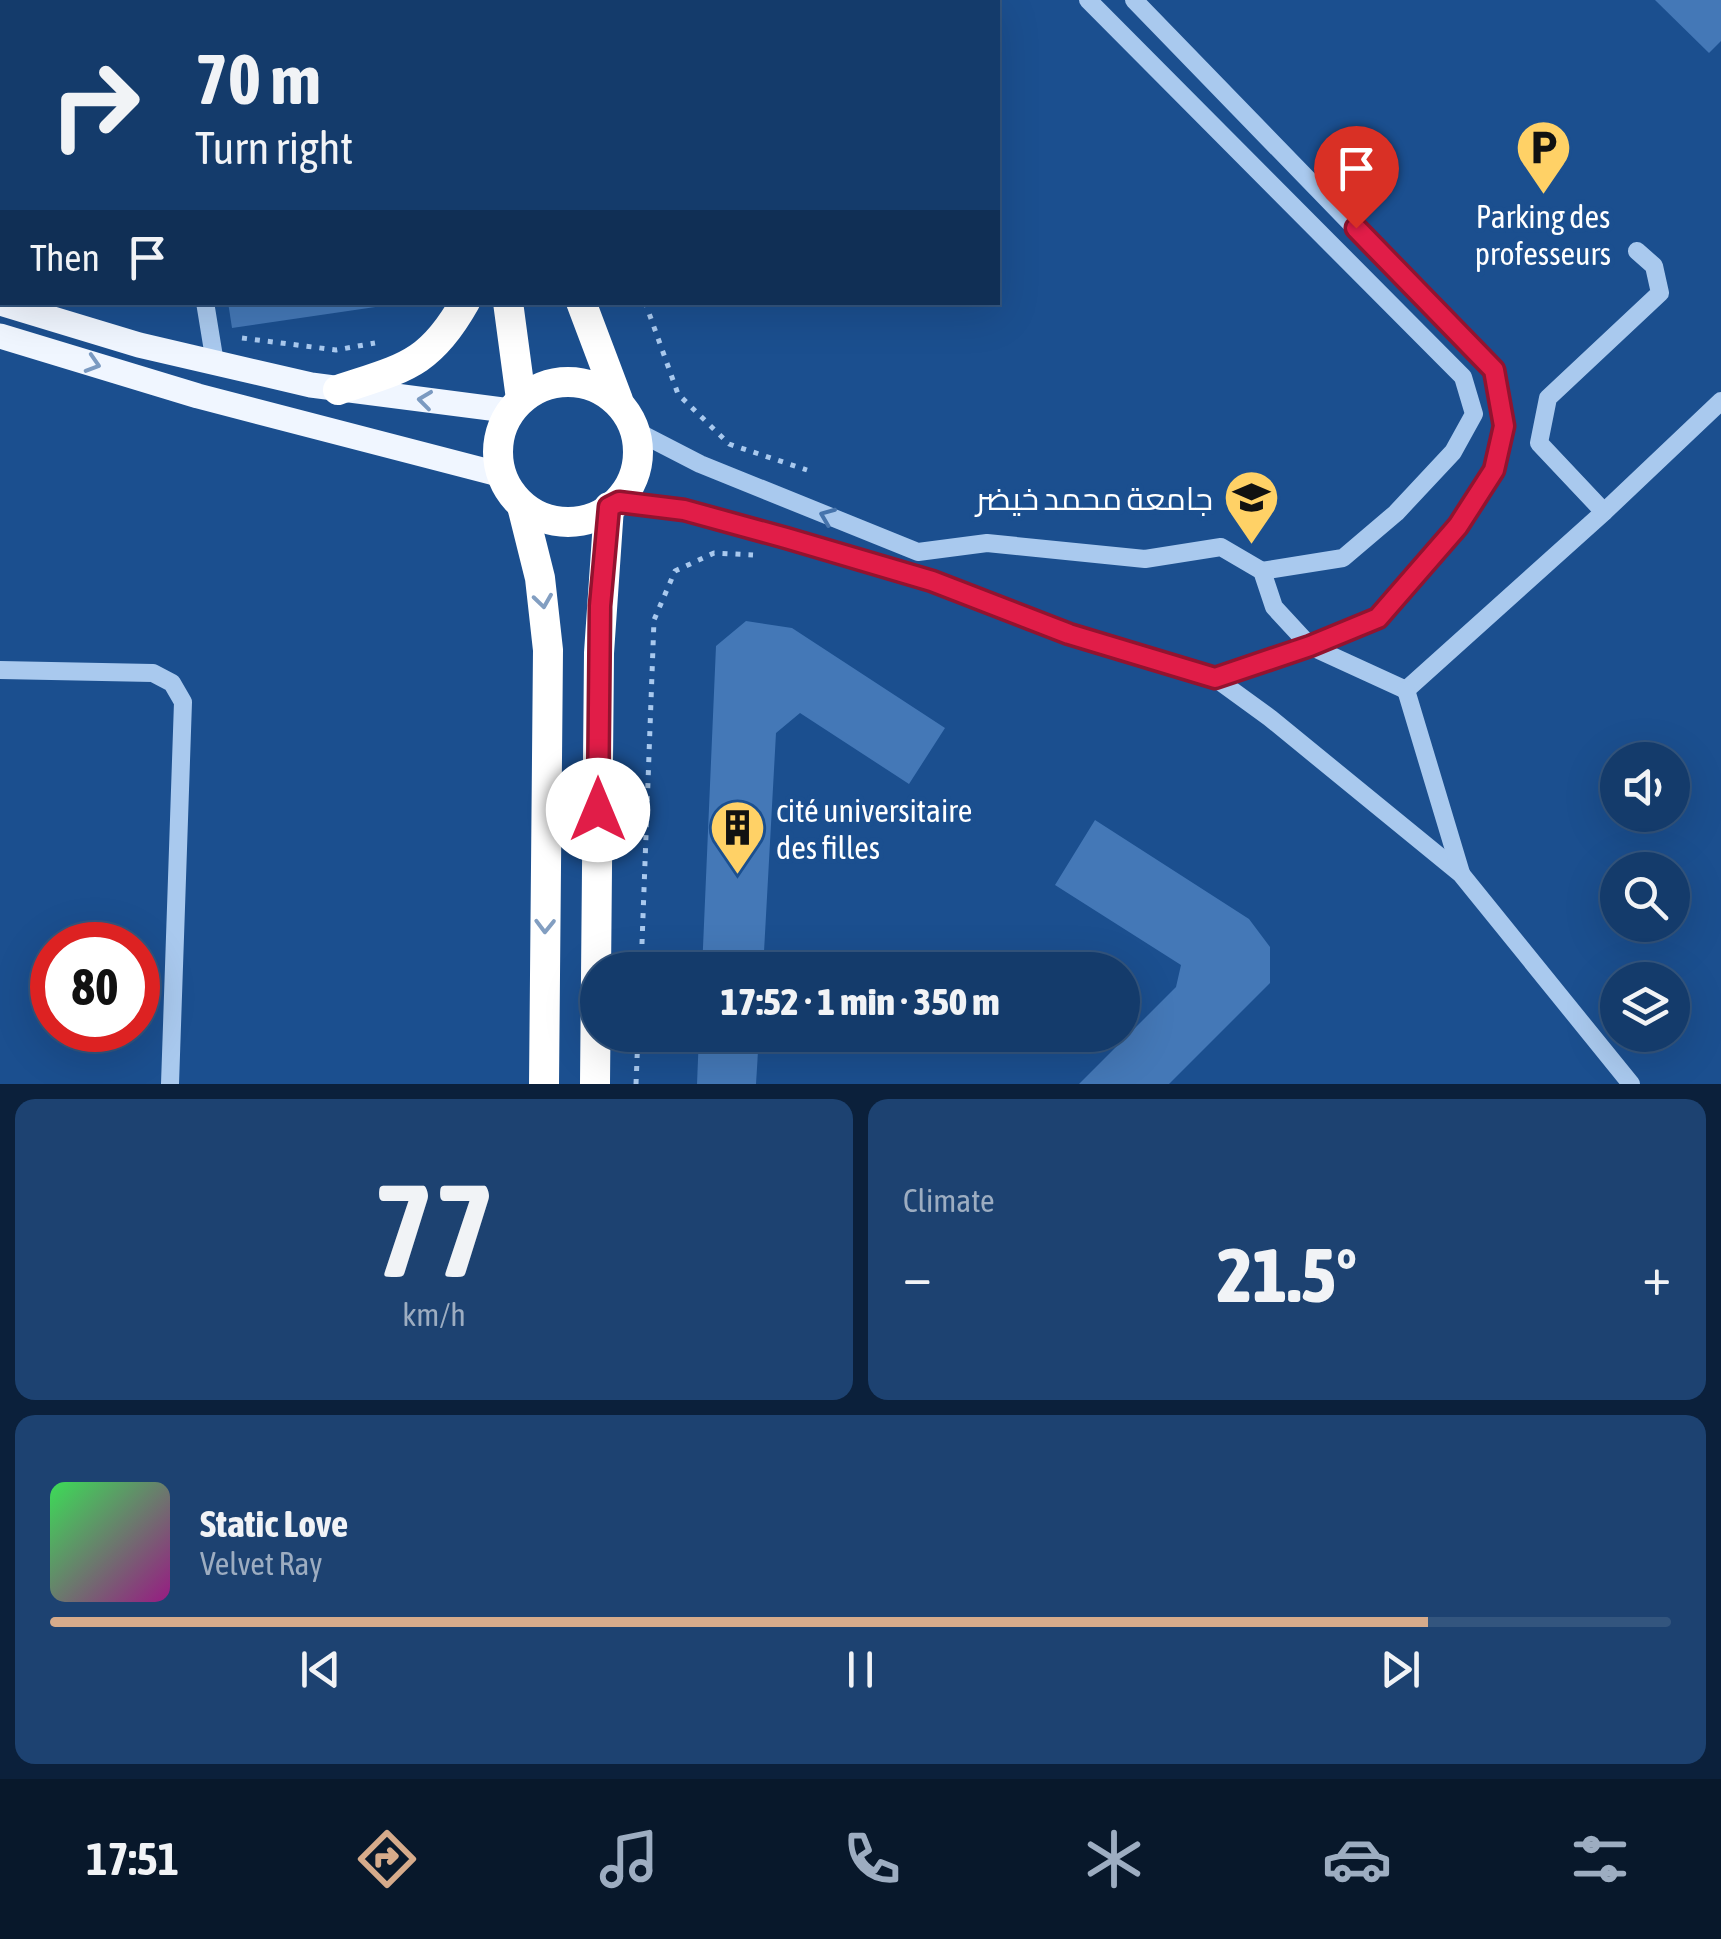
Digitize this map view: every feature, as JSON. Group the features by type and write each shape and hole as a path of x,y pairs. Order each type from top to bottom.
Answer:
{"highway":[{"path":"338,390 412,365 448,333 463,305"},
{"path":"508,305 516,405"},
{"path":"582,305 618,400 636,431 638,464 632,484 614,504 582,522 561,523 522,506 507,487 498,464 498,440 516,405 538,388 558,382 588,385 618,400"},
{"path":"595,1084 599,653 614,504"},
{"path":"522,506 540,578 548,650 544,1084"}],"main road":[{"path":"10,305 140,345 338,390 516,405"},
{"path":"0,336 198,396 502,475"}],"street":[{"path":"636,431 700,464 918,552 987,543 1145,559 1221,547 1262,570 1343,558 1396,513 1452,452 1474,414 1464,377 1088,0"},
{"path":"1134,0 1494,370 1504,426 1494,470 1458,526 1378,618 1215,678"},
{"path":"1604,512 1539,443 1548,398 1660,293 1654,266 1637,252"},
{"path":"205,305 215,363"},
{"path":"1406,690 1721,401"},
{"path":"614,504 684,510 786,538 932,581 1069,634 1215,678 1461,874 1631,1084"},
{"path":"1262,570 1274,607 1310,646 1406,690 1461,874"},
{"path":"0,670 153,672 172,683 183,702 170,1084"}],"path":[{"path":"647,305 678,394 729,444 807,470"},
{"path":"210,334 336,350 390,340"},
{"path":"642,952 654,620 676,571 714,554 764,556"},
{"path":"636,1084 637,1052"}],"building":[{"path":"1655,0 1721,0 1721,41 1709,53"},
{"path":"228,305 389,305 232,328"},
{"name":"cité universitaire des filles","path":"746,621 792,628 945,728 909,784 800,713 776,733 764,952 703,952 716,646"},
{"name":"cité universitaire des filles","path":"1095,820 1249,919 1270,947 1270,983 1169,1084 1079,1084 1111,1052 1140,1052 1140,1023 1176,987 1181,965 1055,885"},
{"path":"698,1052 758,1052 756,1084 697,1084"}],"place":[{"name":"Parking des professeurs","path":"1543,196"},
{"name":"جامعة محمد خيضر","path":"1252,547"},
{"name":"cité universitaire des filles","path":"737,877"}],"route":[{"path":"598,810 600,606 609,507 619,502 684,510 932,581 1069,634 1215,678 1378,618 1458,526 1494,470 1504,426 1494,370 1356,228"}]}
